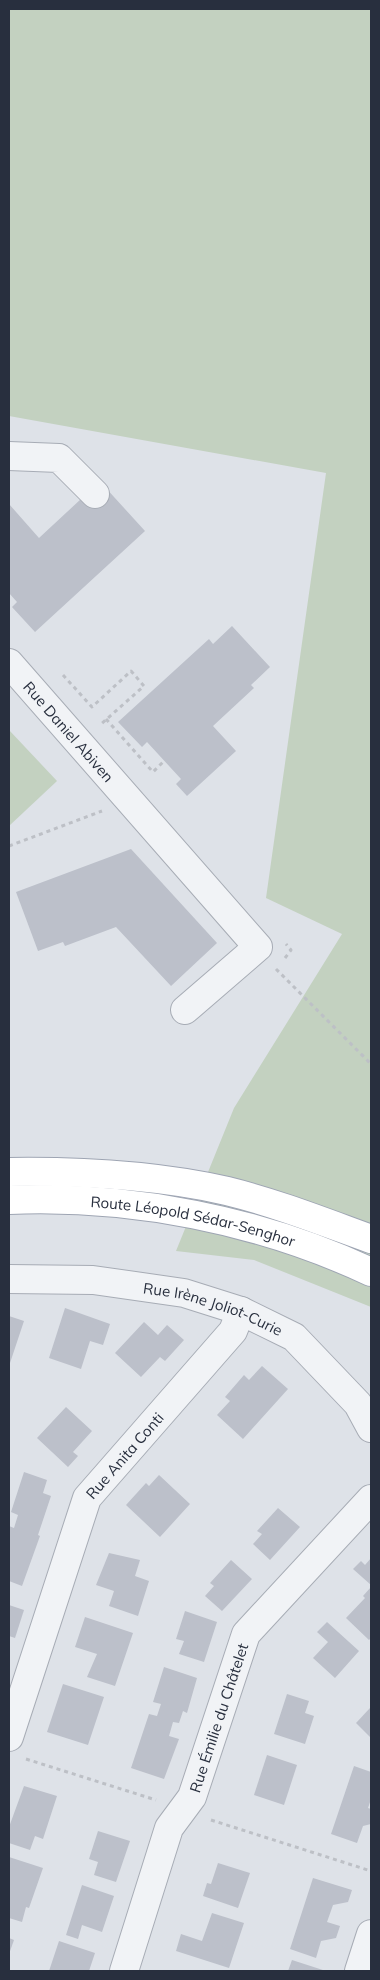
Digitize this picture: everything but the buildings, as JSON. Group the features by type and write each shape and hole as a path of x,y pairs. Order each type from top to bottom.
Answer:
{"main road":[{"name":"Route Léopold Sédar-Senghor","path":"9,1172 70,1171 146,1177 227,1191 309,1216 371,1239"},
{"name":"Route Léopold Sédar-Senghor","path":"9,1200 143,1205 186,1213 284,1238 371,1272"}],"street":[{"path":"9,456 59,458 95,494"},
{"name":"Rue Daniel Abiven","path":"9,663 128,802 258,947 185,1010"},
{"name":"Rue Irène Joliot-Curie","path":"9,1279 94,1280 184,1293 241,1311 294,1337 358,1404 371,1428"},
{"name":"Rue Anita Conti","path":"15,1747 87,1498 232,1330 241,1311"},
{"name":"Rue Émilie du Châtelet","path":"124,1971 169,1828 192,1796 246,1634 371,1499"},
{"path":"358,1971 371,1934"}],"path":[{"path":"63,675 92,707 130,671 144,686 80,744"},
{"path":"106,719 153,772 164,761"},
{"path":"9,846 128,802"},
{"path":"276,969 371,1064"},
{"path":"15,1747 160,1801"},
{"path":"208,1819 371,1871"}],"green space":[{"path":"9,9 371,9 371,1307 254,1260 176,1251 234,1108 342,934 266,898 326,473 9,416"},
{"path":"9,730 57,781 9,826"}]}
